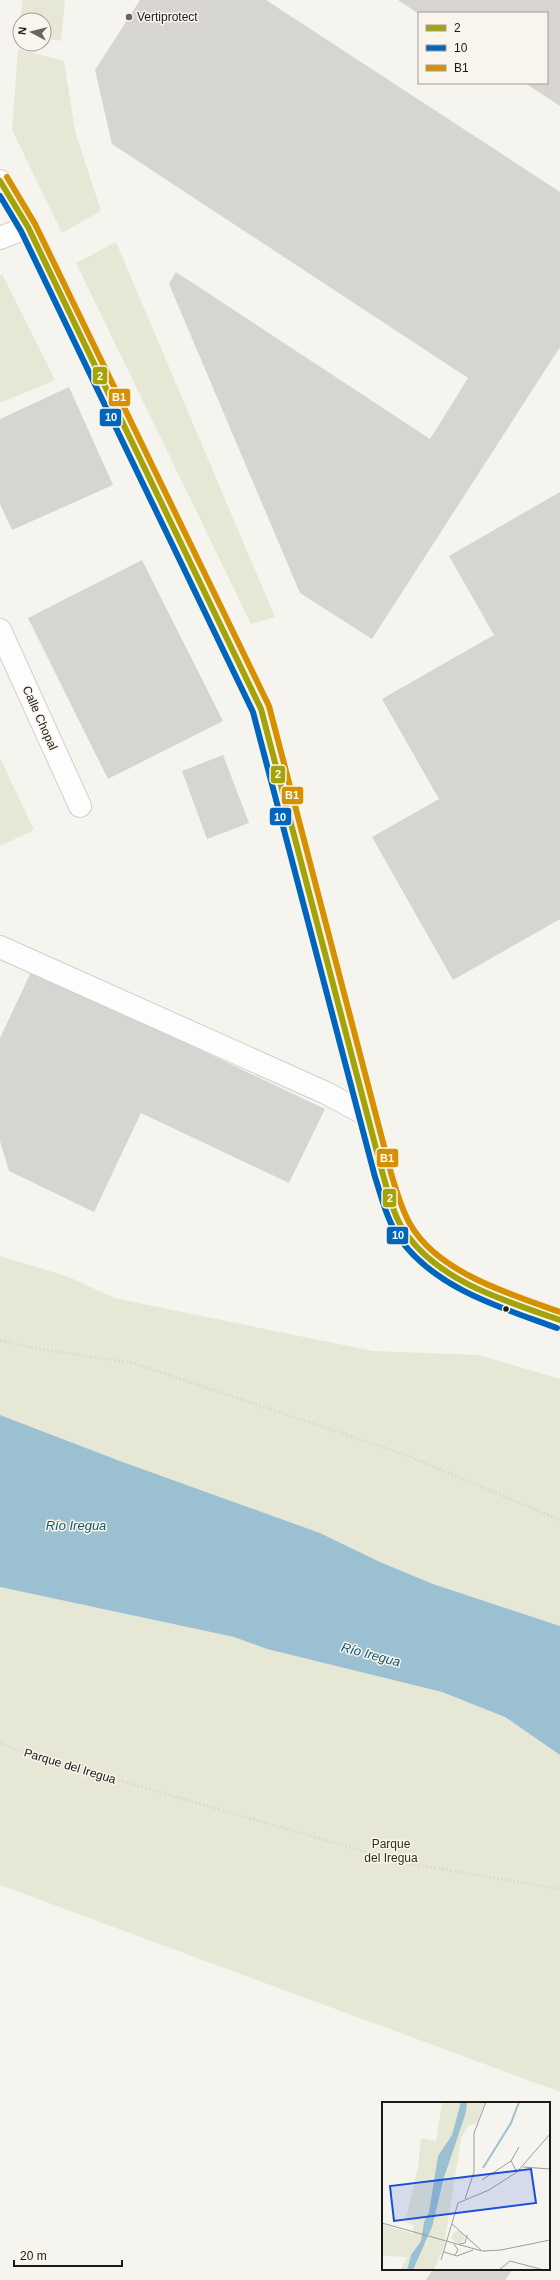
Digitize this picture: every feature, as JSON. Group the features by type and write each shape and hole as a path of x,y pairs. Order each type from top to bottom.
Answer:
{"street":[{"path":"0,181 28,227 261,709 367,1115 392,1204 406,1234 424,1253 447,1273 509,1302 560,1320"},
{"path":"0,238 28,227"},
{"name":"Calle Chopal","path":"0,630 80,806"},
{"path":"0,947 319,1090 367,1115"}],"path":[{"path":"0,1340 33,1348 133,1363 406,1455 560,1520"},
{"name":"Parque del Iregua","path":"0,1744 28,1754 401,1862 560,1889"}],"green space":[{"path":"23,0 65,0 61,41 52,39 52,12 21,12"},
{"path":"18,52 30,52 64,61 75,131 101,211 62,233 12,130"},
{"path":"116,242 275,617 251,624 76,263"},
{"path":"2,274 55,380 0,403 0,275"},
{"path":"0,758 34,830 0,846"},
{"path":"0,1256 69,1277 114,1298 373,1351 479,1355 560,1379 560,1626 433,1584 380,1562 320,1533 120,1461 0,1415"},
{"name":"Parque del Iregua","path":"0,1587 234,1637 267,1649 442,1692 505,1717 560,1755 560,2092 0,1885"}],"water":[{"name":"Río Iregua","path":"0,1415 120,1461 320,1533 380,1562 433,1584 560,1626 560,1755 505,1717 442,1692 267,1649 234,1637 0,1587"}],"building":[{"path":"140,0 266,0 560,192 560,347 372,639 300,593 169,284 176,272 430,439 468,378 112,144 95,70"},
{"path":"398,0 560,0 560,106 527,84 548,84 548,12 418,12 418,13"},
{"path":"69,387 113,485 12,530 0,504 0,419"},
{"path":"560,492 560,919 453,980 372,837 439,799 382,699 494,635 449,556"},
{"path":"142,560 223,721 108,779 28,618"},
{"path":"223,755 249,823 207,839 182,771"},
{"path":"32,970 325,1109 289,1183 141,1113 94,1212 9,1171 0,1141 0,1038"},
{"path":"432,2270 512,2270 505,2280 426,2280"}],"transit line":[{"name":"B1","path":"7,177 35,224 269,706 391,1173 407,1218 422,1241 438,1256 457,1269 477,1280 519,1298 560,1312"},
{"name":"2","path":"0,181 28,227 261,709 383,1175 392,1206 402,1228 421,1252 438,1266 457,1278 497,1297 560,1320"},
{"name":"10","path":"0,196 21,231 253,712 375,1177 385,1209 395,1232 415,1256 432,1271 451,1284 471,1295 514,1313 557,1328"}],"place":[{"name":"Vertiprotect","path":"129,17"}]}
